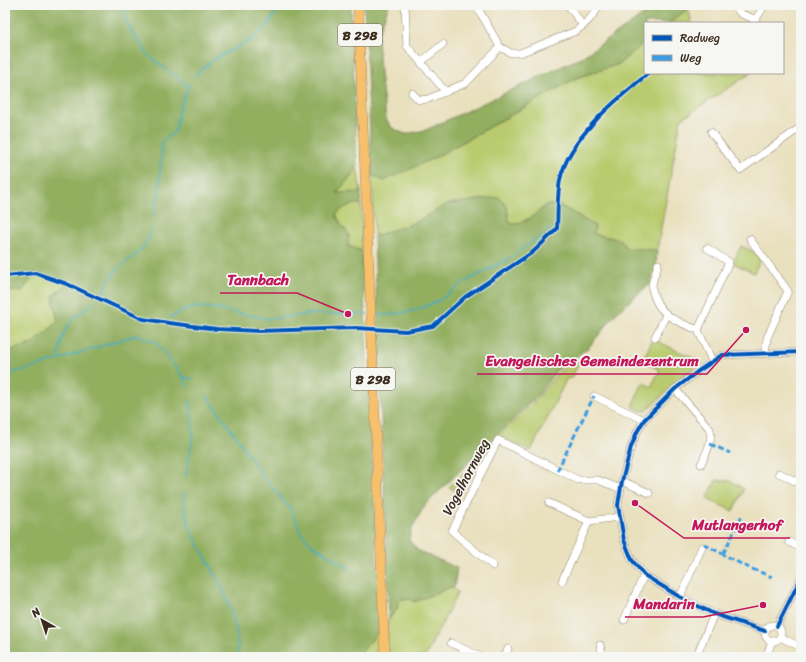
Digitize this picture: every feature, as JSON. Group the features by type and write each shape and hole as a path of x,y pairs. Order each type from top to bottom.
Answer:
{"main road":[{"name":"B 298","path":"358,5 385,657"}],"street":[{"path":"405,5 407,46 446,92"},
{"path":"476,5 500,47 511,53 520,53 568,35 584,26 596,12 599,5"},
{"path":"568,5 584,26"},
{"path":"734,5 741,14 754,21 766,5"},
{"path":"421,62 443,44"},
{"path":"412,92 419,100 428,100 466,83 500,47"},
{"path":"711,132 740,170 801,127"},
{"path":"750,239 788,291 767,338 765,353"},
{"path":"698,330 729,262 707,248"},
{"path":"658,264 651,287 658,302 666,315 698,330 712,361"},
{"path":"655,337 666,315"},
{"path":"765,631 714,614 680,597 644,575 630,553 624,540 618,504 622,481 631,447 644,420 675,389 722,355 801,352"},
{"path":"675,389 710,429 711,440 701,464"},
{"path":"594,396 644,420"},
{"name":"Vogelhornweg","path":"493,566 452,531 498,440 578,480 598,480 621,489"},
{"path":"779,473 801,484"},
{"path":"622,481 649,493"},
{"path":"549,503 589,521 619,517"},
{"path":"562,581 589,521"},
{"path":"789,542 801,548"},
{"path":"680,597 702,547"},
{"path":"624,620 644,575"},
{"path":"777,626 801,578"},
{"path":"696,657 714,614"},
{"path":"765,631 770,626 777,626"},
{"path":"777,626 780,630 780,637"},
{"path":"765,631 767,639 772,641 780,637"},
{"path":"780,637 801,647"},
{"path":"766,657 772,641"},
{"path":"451,643 481,657"},
{"path":"600,646 603,657"},
{"path":"504,657 508,649"}],"green space":[{"path":"5,5 351,5 357,168 337,193 361,192 361,204 347,206 336,214 341,225 349,234 348,246 362,251 380,630 357,657 59,657 52,654 38,657 5,657 5,352 32,344 58,322 53,296 67,284 35,273 23,290 5,293"},
{"path":"364,5 389,5 378,35 380,74 386,119 392,128 405,134 426,130 582,57 652,9 688,9 670,22 644,22 644,43 619,64 576,78 438,156 384,181 372,175"},
{"path":"688,9 692,22 670,22"},
{"path":"644,43 644,74 749,74 681,119 657,250 626,248 621,240 594,234 546,205 532,217 514,225 509,221 507,207 430,215 412,224 374,236 372,175 384,181 438,156 576,78 619,64"},
{"path":"357,168 361,192 336,194"},
{"path":"499,197 507,207 509,221 511,224 526,221 546,205 558,204 595,226 594,234 621,240 626,248 657,250 656,266 650,284 619,310 589,347 556,371 536,397 425,505 412,528 409,540 417,550 457,568 454,588 451,587 414,602 410,599 399,599 397,609 389,619 374,236 412,224 448,204"},
{"path":"353,204 361,204 362,251 348,246 349,234 341,225 336,214 345,207"},
{"path":"741,246 759,254 761,257 754,273 733,263"},
{"path":"35,273 67,284 53,296 58,322 32,344 5,352 5,293 23,290"},
{"path":"655,340 701,362 683,376 647,410 641,411 632,406 643,383 651,387 660,370 642,361 652,341"},
{"path":"574,361 579,362 571,379 567,378 531,451 498,436 532,404 558,373"},
{"path":"473,471 460,493 449,487 466,472"},
{"path":"716,480 731,481 744,489 733,511 707,499"},
{"path":"451,587 458,592 425,657 389,657 387,628 390,616 396,608 398,599 410,599 414,602"},
{"path":"380,630 382,657 357,657"}],"waterway":[{"path":"120,5 130,29 149,56 188,86"},
{"path":"194,76 213,60 251,40 267,26 278,10 291,5"},
{"path":"306,5 327,10"},
{"path":"153,217 159,192 162,141 175,132 179,111 189,84"},
{"path":"102,295 114,273 137,254 145,244 151,229"},
{"path":"374,315 390,315 417,310 440,300 463,283 508,259 550,229"},
{"path":"59,357 62,338 65,331 73,319 95,302"},
{"path":"170,317 191,308 205,307 270,319 309,314 368,314"},
{"path":"5,374 29,369 136,335 156,342 183,377 188,387"},
{"path":"183,377 193,379"},
{"path":"207,396 262,475 291,510 301,533 311,544 349,568"},
{"path":"186,476 193,434 190,401"},
{"path":"184,492 184,505 191,530 217,577 232,613 236,630 238,657"}],"marked path":[{"path":"557,471 594,396"},
{"path":"710,444 730,453"},
{"path":"723,554 741,518 739,514"},
{"path":"704,544 745,566 772,577"}],"cycle path":[{"path":"5,276 35,273 67,284 143,319 217,329 258,331 356,328 406,331 433,326 465,297 533,252 557,229 560,180 565,164 573,149 596,120 648,74"},
{"path":"765,631 714,614 680,597 644,575 632,560 624,540 618,505 622,481 631,447 637,432 644,420 675,389 722,355 801,352"},
{"path":"777,626 801,578"}],"place":[{"name":"Tannbach","path":"348,314"},
{"name":"Evangelisches Gemeindezentrum","path":"746,330"},
{"name":"Mutlangerhof","path":"635,503"},
{"name":"Mandarin","path":"763,605"}]}
